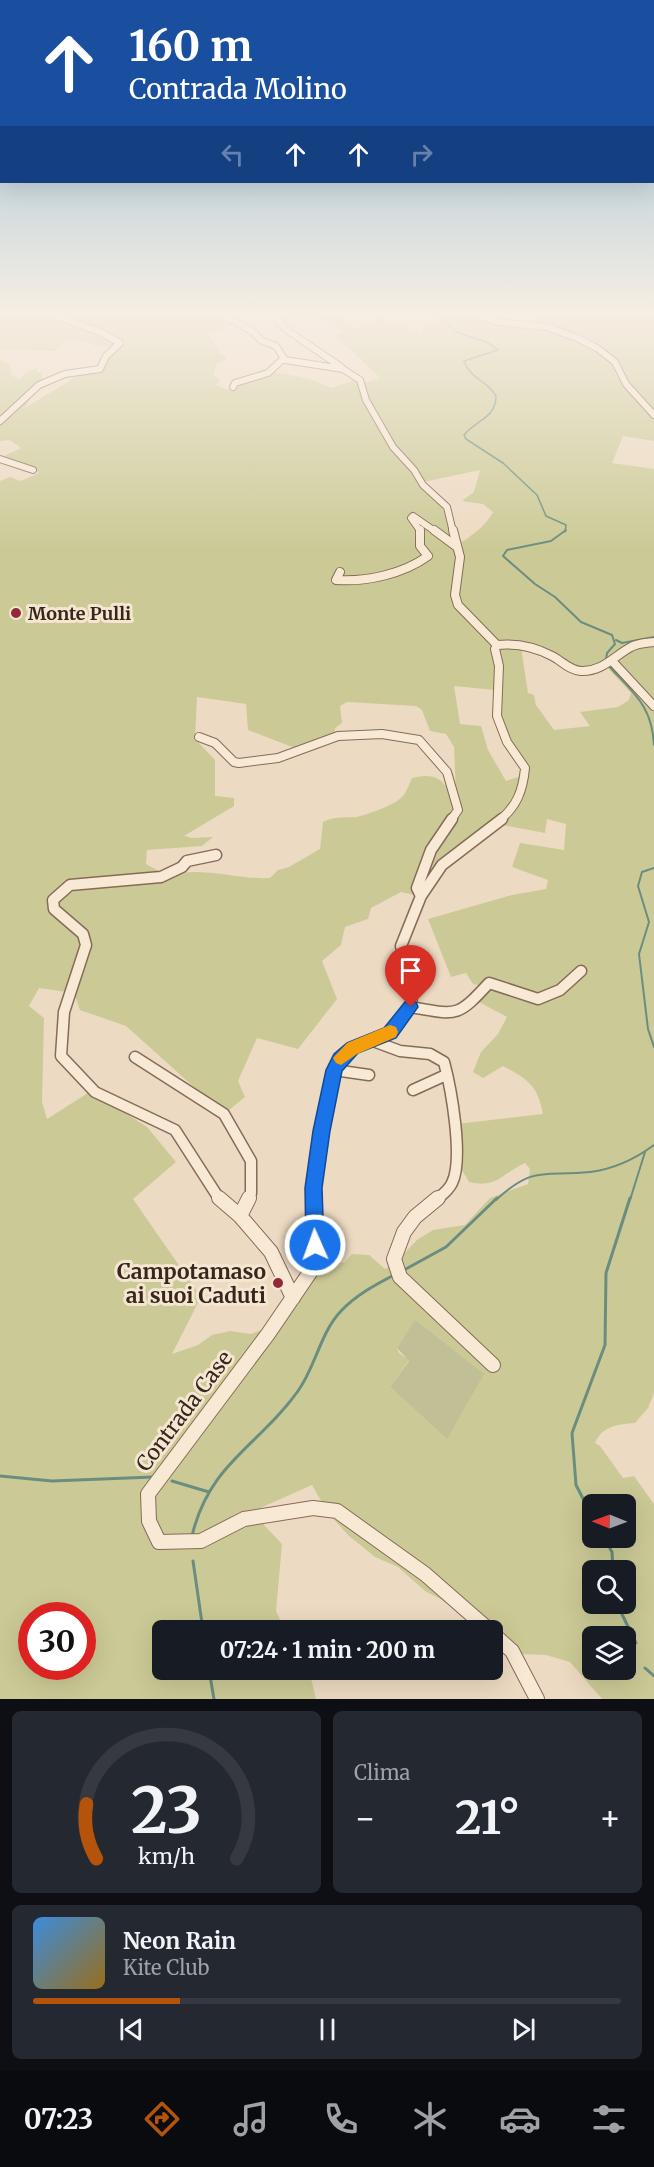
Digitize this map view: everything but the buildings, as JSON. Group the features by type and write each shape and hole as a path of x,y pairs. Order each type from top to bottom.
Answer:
{"street":[{"path":"0,421 31,392"},
{"path":"365,392 366,400 393,447 414,470 423,484 447,507 460,557 456,595 458,605 497,645 516,645 538,650 550,655 566,667 578,671 610,663 632,646 654,642"},
{"path":"634,392 654,415"},
{"path":"0,459 33,470"},
{"path":"340,572 336,580 344,582 395,572 421,563 428,556 420,546 421,532 411,518 413,516 457,547"},
{"path":"293,1298 315,1265 313,1188 321,1131 334,1070 352,1048 390,1033 411,1007 412,994 401,946 420,896 442,865 510,812 523,789 525,768 507,742 497,716 499,666 495,649 497,645"},
{"path":"610,663 654,706"},
{"path":"199,737 216,743 234,762 239,763 278,758 338,736 382,734 419,740 447,772 458,810 431,850 417,888 420,896"},
{"path":"216,855 187,861 182,867 161,877 70,885 53,900 54,909 83,934 86,945 64,1012 60,1056 95,1092 175,1130 220,1200 240,1216 271,1252 293,1298"},
{"path":"411,1007 447,1012 465,1009 489,983 538,999 560,990 581,971"},
{"path":"374,1041 400,1052 430,1054 444,1062 454,1102 456,1171 448,1190 415,1217 404,1232 394,1259 400,1277 493,1365"},
{"path":"135,1057 224,1114 251,1161 251,1193 240,1216"},
{"path":"334,1070 369,1075"},
{"path":"412,1090 446,1075"},
{"name":"Contrada Case","path":"293,1298 148,1494 149,1521 159,1542 201,1541 244,1519 313,1508 337,1510 425,1574 477,1620"},
{"name":"Contrada Case","path":"503,1643 512,1651 537,1699"}],"shaded area":[{"path":"0,392 35,392 25,408 51,392 654,392 654,441 623,436 612,463 654,469 654,1393 648,1408 635,1423 617,1425 607,1429 595,1443 600,1446 623,1478 634,1476 654,1504 654,1699 602,1699 586,1680 636,1680 636,1626 582,1626 582,1676 570,1662 546,1655 517,1654 503,1650 503,1620 466,1620 446,1602 425,1591 398,1567 375,1557 349,1536 328,1513 312,1485 258,1509 264,1525 282,1544 276,1611 280,1620 152,1620 152,1680 311,1680 316,1699 0,1699 0,481 10,477 21,481 39,473 4,456 21,448 10,440 0,441","holes":["480,470 474,492 462,501 483,504 493,512 487,521 459,544 446,507 423,482","521,647 552,656 583,671 605,665 631,693 629,700 618,707 580,712 590,726 554,730 536,705 534,695 528,693","454,686 495,690 504,739 520,762 524,775 506,781 488,750 481,726 460,724","197,697 246,704 248,730 295,748 334,739 335,728 342,723 340,706 347,702 416,706 422,710 430,731 446,734 454,747 456,793 449,791 442,782 434,777 412,778 403,796 388,806 361,816 335,818 323,822 320,849 289,867 278,870 270,878 206,872 168,876 146,864 147,850 202,846 213,837 184,836 234,806 234,798 215,796 215,760 195,739","547,819 566,824 564,850 520,843 512,867 548,880 546,889 512,895 428,919 451,977 466,973 473,984 489,987 479,1002 507,1017 498,1034 481,1052 473,1072 483,1078 503,1066 519,1075 535,1090 543,1114 457,1124 458,1163 469,1182 479,1184 493,1182 525,1163 530,1169 528,1184 490,1198 465,1225 433,1230 417,1240 394,1264 385,1269 369,1255 352,1254 344,1263 310,1259 273,1325 251,1334 230,1331 212,1335 198,1345 172,1354 201,1297 133,1199 176,1162 147,1127 91,1091 47,1119 42,1102 44,1018 29,1006 39,988 74,993 80,1010 126,1026 224,1114 245,1097 238,1081 257,1038 298,1049 337,999 322,961 341,945 345,927 368,919 371,908 401,892 420,896 453,856 497,824 545,833","416,1320 447,1439 390,1387 409,1360 399,1353 397,1348"]}],"green space":[{"path":"415,1320 484,1374 447,1439 390,1387 409,1361 397,1348"}],"waterway":[{"path":"494,392 496,396 493,409 464,435 466,439 503,463 537,495 546,516 566,525 565,531"},
{"path":"565,531 551,541 507,550 503,556 535,584 555,597 581,622 612,635 615,644 607,653 606,660"},
{"path":"616,640 622,643 654,637"},
{"path":"608,665 640,700 649,720 654,745"},
{"path":"654,868 642,872 638,886 649,922 639,954 648,1029 654,1047"},
{"path":"496,1200 521,1181 531,1177 541,1174 590,1172 616,1166 654,1145"},
{"path":"630,1200 645,1152"},
{"path":"404,1270 446,1247 497,1198"},
{"path":"582,1497 576,1485 572,1433 605,1345 606,1273 630,1198"},
{"path":"192,1536 210,1490 298,1391 334,1320 359,1295 394,1275"},
{"path":"0,1476 52,1481 153,1477"},
{"path":"172,1481 209,1492"},
{"path":"610,1548 612,1560"},
{"path":"193,1561 202,1620"},
{"path":"622,1614 628,1626"},
{"path":"645,1668 654,1676"},
{"path":"211,1680 214,1699"}],"slow traffic":[{"path":"341,1058 352,1048 374,1041 390,1032"}],"place":[{"name":"Monte Pulli","path":"16,613"},
{"name":"Campotamaso ai suoi Caduti","path":"278,1283"}],"route":[{"path":"315,1245 313,1188 321,1131 334,1070 352,1048 390,1033 399,1025 411,1007"}]}
